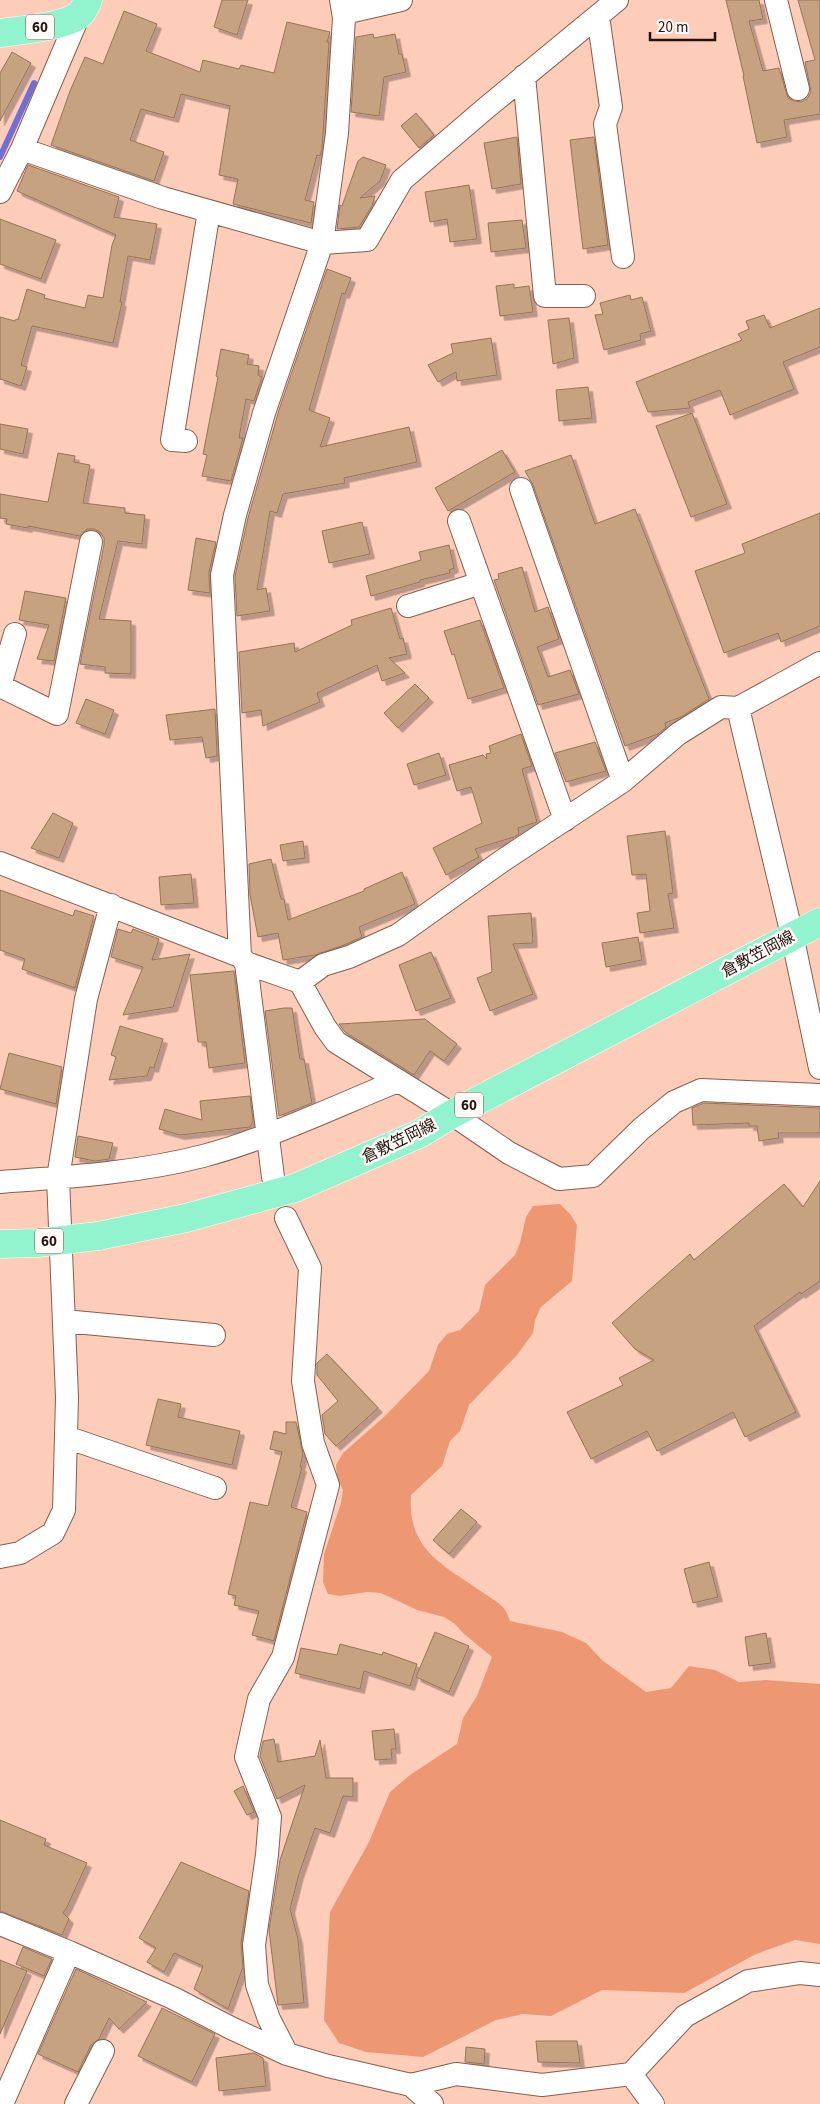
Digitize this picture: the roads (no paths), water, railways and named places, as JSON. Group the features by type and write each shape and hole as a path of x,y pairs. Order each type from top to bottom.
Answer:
{"main road":[{"name":"60","path":"0,33 29,30 65,21 83,8"},
{"name":"倉敷笠岡線","path":"0,1244 37,1243 98,1236 186,1218 295,1188 419,1134 452,1114 820,922"}],"street":[{"path":"273,1177 243,960 222,574 235,515 264,413 322,243 337,133 342,6 400,0"},
{"path":"22,149 163,198 322,243 366,240 402,180 617,0"},
{"path":"776,0 798,89"},
{"path":"0,192 22,149 83,8"},
{"path":"598,16 610,107 605,124 623,257"},
{"path":"524,76 545,296 584,296"},
{"path":"186,441 172,440 209,211"},
{"path":"521,489 623,781"},
{"path":"459,521 565,820"},
{"path":"15,634 0,686 57,714 91,542"},
{"path":"408,606 481,583"},
{"path":"300,982 323,965 349,957 398,935 502,861 623,781 678,734 699,720 721,707 738,708 820,662"},
{"path":"738,708 792,935 820,1068"},
{"path":"0,863 111,905 300,982 325,1027 336,1042 452,1114 509,1153 559,1179 593,1176 641,1129 674,1102 701,1090 820,1095"},
{"path":"0,1557 20,1553 53,1533 64,1510 67,1397 58,1178 86,999 111,905"},
{"path":"0,1182 120,1171 203,1156 268,1134 398,1081"},
{"path":"286,1218 310,1268 303,1381 313,1443 328,1486 283,1657 259,1699 246,1757 270,1817 267,1855 254,1944 257,1985 269,2019 288,2054"},
{"path":"64,1321 214,1334"},
{"path":"66,1436 215,1488"},
{"path":"0,1924 174,1998 231,2028 288,2054 328,2066 411,2085 456,2074 542,2085 631,2074 685,2016 748,1980 800,1973 820,1975"},
{"path":"2,2104 69,1952"},
{"path":"76,2104 103,2051"},
{"path":"631,2074 653,2104"},
{"path":"411,2085 432,2104"}],"waterway":[{"path":"0,157 34,83"}]}
